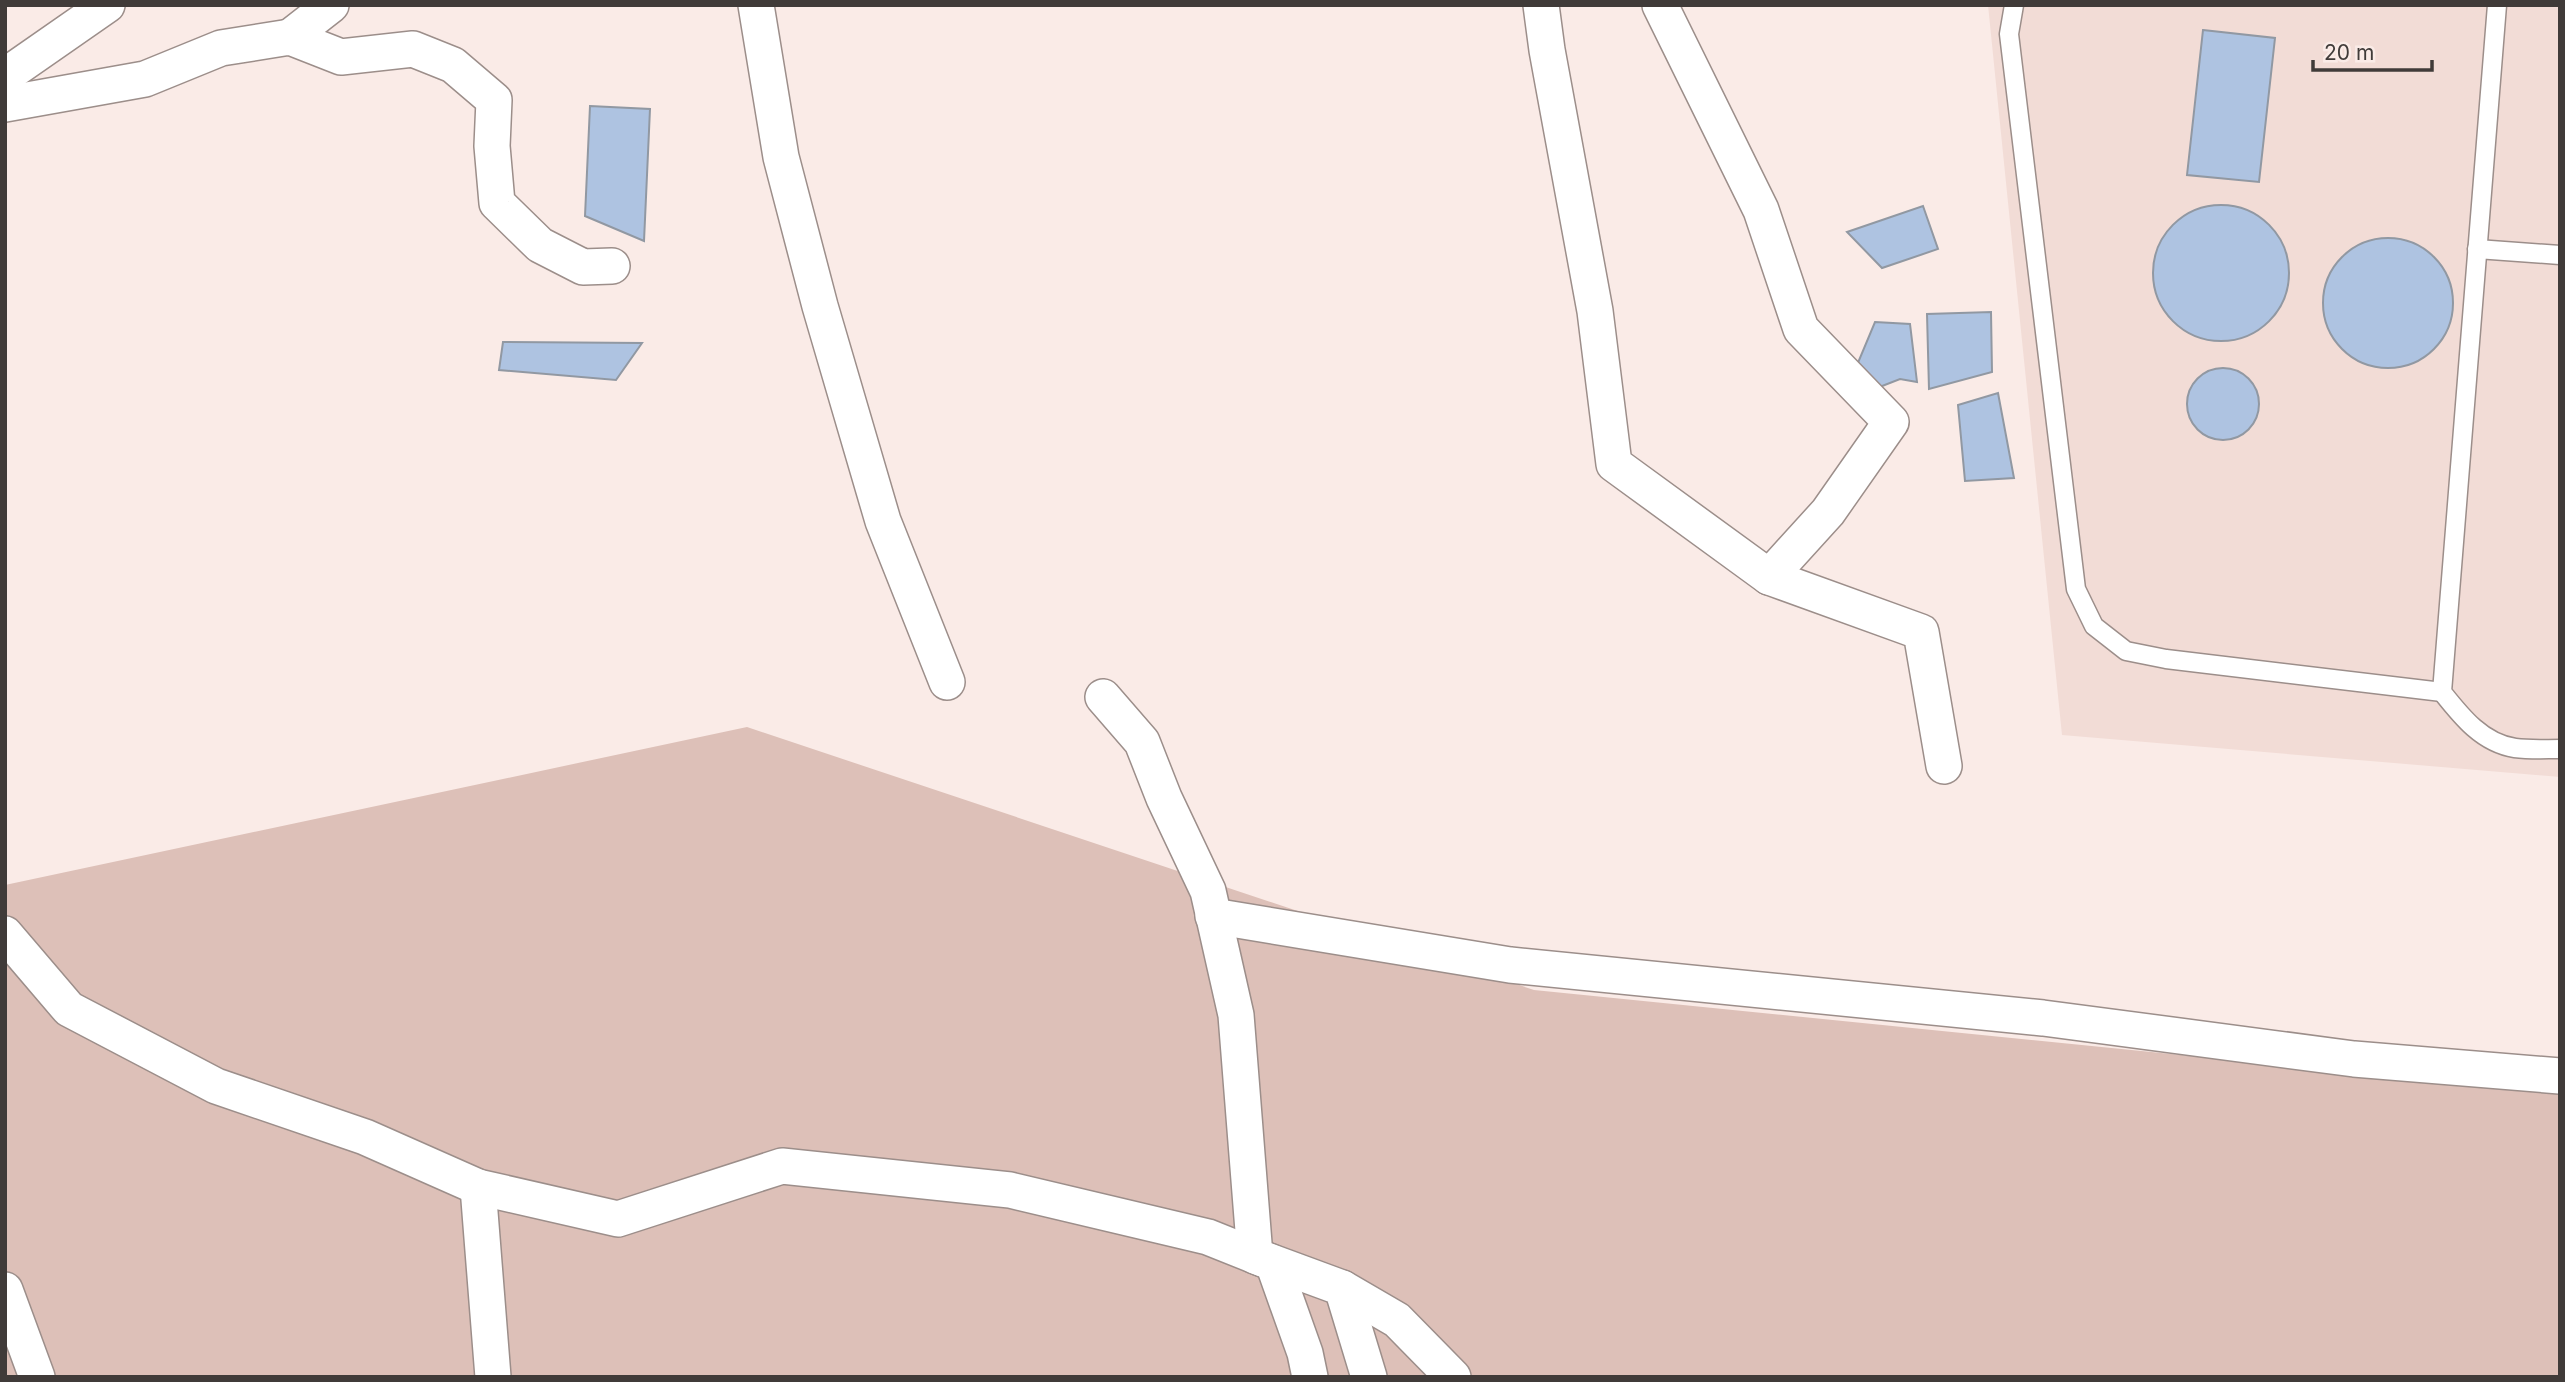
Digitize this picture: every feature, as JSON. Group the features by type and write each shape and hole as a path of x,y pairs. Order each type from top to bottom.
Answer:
{"street":[{"path":"5,76 107,5"},
{"path":"5,104 145,79 221,48 290,37 331,5"},
{"path":"756,5 781,157 820,306 883,521 947,682"},
{"path":"1541,5 1595,311 1614,464 1769,577 1921,632 1944,766"},
{"path":"1660,5 1761,210 1801,329 1891,422 1828,512 1769,577"},
{"path":"290,37 341,57 413,49 453,65 494,100 492,146 497,203 540,245 583,267 612,266"},
{"path":"1103,697 1142,742 1164,798 1208,891 1236,1015 1255,1256"},
{"path":"1213,916 1510,965 2043,1018 2354,1059 2560,1076"},
{"path":"5,934 69,1009 216,1086 365,1137 478,1187 618,1219 782,1166 1010,1190 1208,1237 1273,1263 1305,1353 1310,1377"},
{"path":"478,1187 493,1377"},
{"path":"1255,1256 1342,1288 1397,1320 1453,1377"},
{"path":"1342,1288 1369,1377"},
{"path":"5,1290 37,1377"}],"lane":[{"path":"2014,5 2009,34 2076,589 2094,625 2126,651 2166,659 2442,692 2465,720 2485,737 2513,748 2560,749"},
{"path":"2442,692 2497,5"},
{"path":"2477,248 2560,255"}],"shaded area":[{"path":"1988,5 2560,5 2560,777 2062,735"},
{"path":"747,727 1534,990 2560,1093 2560,1377 5,1377 5,885"}],"building":[{"path":"2203,30 2275,38 2259,182 2187,175"},
{"path":"590,106 650,109 644,241 585,216"},
{"path":"2221,205 2247,210 2269,225 2284,247 2289,273 2284,299 2269,321 2247,336 2221,341 2195,336 2173,321 2158,299 2153,273 2158,247 2173,225 2195,210"},
{"path":"1923,206 1938,249 1882,268 1847,232"},
{"path":"2388,238 2413,243 2434,257 2448,278 2453,303 2448,328 2434,349 2413,363 2388,368 2363,363 2342,349 2328,328 2323,303 2328,278 2342,257 2363,243"},
{"path":"1991,312 1992,372 1929,389 1927,314"},
{"path":"1875,322 1910,324 1917,382 1900,379 1877,388 1857,365"},
{"path":"503,342 642,343 616,380 499,370"},
{"path":"2223,368 2243,374 2253,384 2259,404 2253,424 2243,434 2223,440 2203,434 2193,424 2187,404 2193,384 2203,374"},
{"path":"1998,393 2014,478 1965,481 1958,405"}]}
